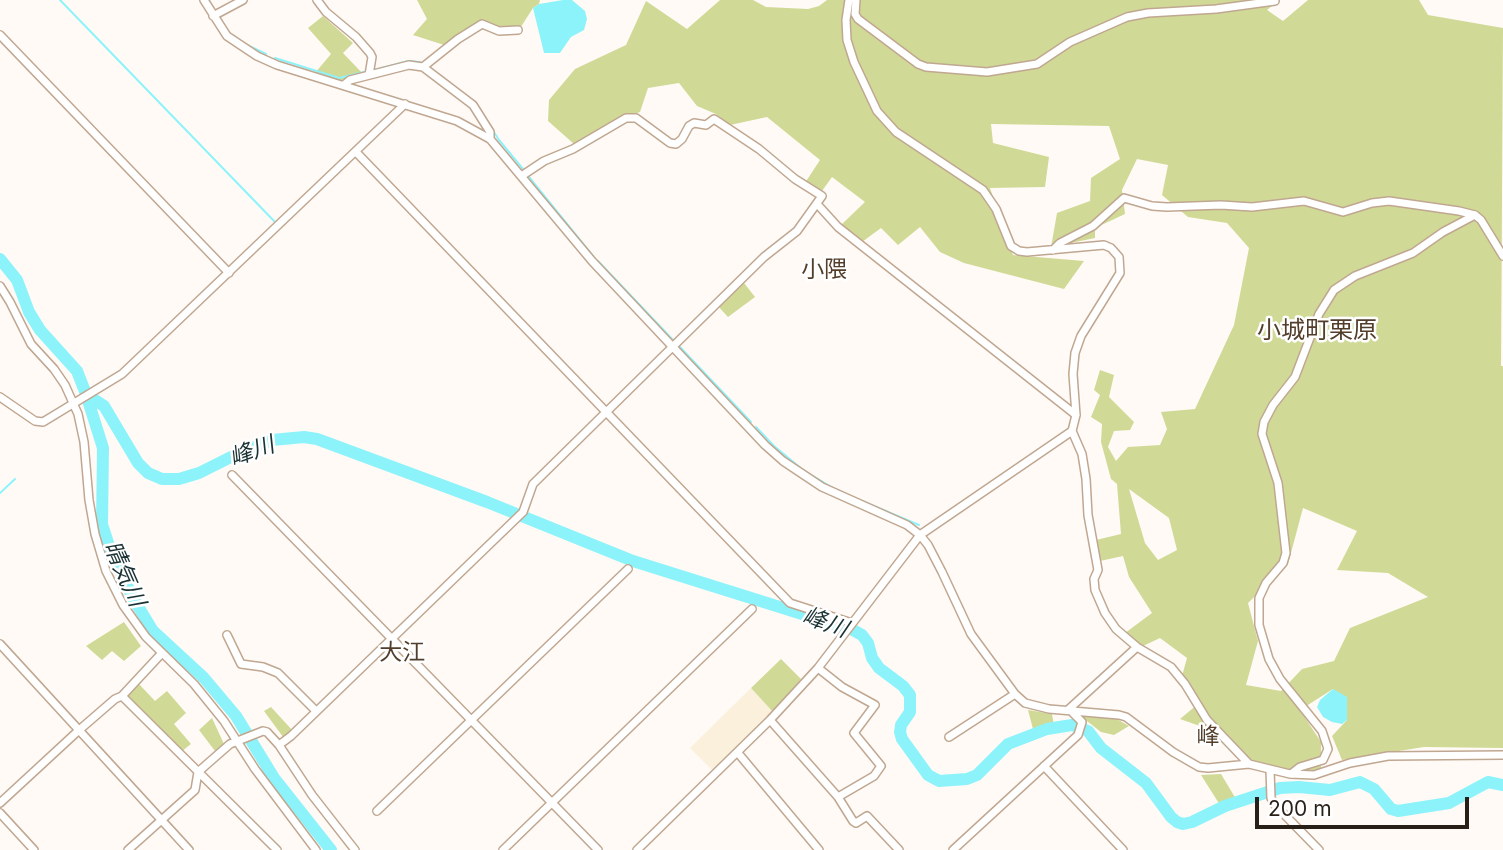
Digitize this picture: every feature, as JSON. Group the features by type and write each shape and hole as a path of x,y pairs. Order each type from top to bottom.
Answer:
{"street":[{"path":"204,0 227,36 257,56 277,65 457,121 490,139 523,175 592,261 783,461 822,487 907,525 920,535 938,563 971,634 1015,694 1034,707 1112,713 1126,717 1173,752 1199,767 1208,768 1249,764 1290,774 1314,775 1350,763 1388,756 1503,755"},
{"path":"212,16 243,0"},
{"path":"317,0 326,12 356,37 370,53 372,57 369,75"},
{"path":"849,0 846,20 850,51 873,103 888,126 983,190 996,209 1011,246 1027,253 1104,245 1116,252 1121,264 1120,273 1081,336 1075,353 1073,374 1076,415 1072,431 1082,454 1086,479 1088,515 1098,570 1094,579 1095,590 1110,621 1137,647 1171,667 1207,720 1249,764"},
{"path":"856,0 855,14 858,19 918,64 987,72 1037,64 1070,42 1127,17 1275,1"},
{"path":"423,66 457,39 482,24 499,31 518,30"},
{"path":"0,35 229,273"},
{"path":"344,85 350,80 409,65 423,66 473,105 490,132 490,139"},
{"path":"0,397 35,421 43,422 134,364 405,104"},
{"path":"279,744 291,736 523,512 533,484 765,257 797,231 822,196 794,179 759,149 714,119 706,125 694,122 689,125 682,139 676,144 670,143 636,118 626,118 523,175"},
{"path":"356,152 790,603 852,623"},
{"path":"1053,250 1060,243 1093,226 1124,198 1152,206 1252,206 1304,201 1337,212 1389,201 1475,215 1481,220 1503,256"},
{"path":"818,205 838,227 1076,415"},
{"path":"1290,774 1300,767 1323,760 1328,749 1322,731 1280,679 1262,640 1259,625 1259,598 1266,583 1283,563 1286,553 1278,483 1262,434 1264,422 1273,405 1295,377 1319,314 1334,290 1354,276 1413,253 1443,232 1475,215"},
{"path":"0,286 31,344 54,369 75,402 84,442 92,522 106,570 134,620 162,653 194,684 239,741 316,850"},
{"path":"637,850 738,753 818,668 920,535 1072,431"},
{"path":"232,475 598,850"},
{"path":"377,811 628,569"},
{"path":"503,850 752,609"},
{"path":"228,635 241,664 263,667 278,673 316,711"},
{"path":"0,644 189,850"},
{"path":"1069,709 1137,647"},
{"path":"0,803 78,731 122,695 162,653"},
{"path":"818,668 842,687 875,705 854,733 881,766 874,776 838,797"},
{"path":"949,737 1015,694"},
{"path":"122,695 277,850"},
{"path":"953,850 1080,731 1082,722 1069,709"},
{"path":"770,720 838,797 853,821 867,816 898,850"},
{"path":"128,850 195,790 198,772 230,744 263,731 279,744 312,795 355,850"},
{"path":"738,753 819,850"},
{"path":"1045,766 1123,850"},
{"path":"1270,770 1271,798 1275,805 1319,850"},
{"path":"0,813 34,850"}],"shaded area":[{"path":"751,688 773,712 713,771 690,748"}],"green space":[{"path":"417,0 540,0 517,33 478,24 444,45 413,35 427,19"},
{"path":"720,0 753,0 766,7 808,9 827,0 1279,0 1267,10 1283,21 1308,0 1419,0 1428,15 1503,28 1503,748 1424,747 1342,760 1332,736 1347,720 1333,689 1300,710 1321,742 1321,770 1287,772 1250,761 1227,738 1215,745 1200,726 1180,719 1198,704 1182,676 1187,658 1160,638 1143,646 1125,633 1152,613 1129,577 1123,556 1100,561 1096,540 1121,534 1117,484 1111,479 1101,442 1102,424 1091,417 1100,395 1094,390 1100,370 1114,375 1109,397 1134,422 1130,430 1114,431 1108,447 1116,461 1128,447 1160,445 1167,429 1161,412 1195,409 1234,325 1249,248 1227,223 1188,217 1162,195 1168,165 1137,159 1122,190 1125,214 1095,228 1095,238 1051,247 1057,213 1090,201 1091,178 1120,159 1109,126 991,124 993,143 1049,157 1045,187 990,188 1013,255 1084,261 1064,289 964,263 940,252 920,227 898,245 881,228 862,242 841,225 865,202 832,177 822,191 805,183 820,160 767,117 730,125 716,114 697,106 679,83 648,88 640,112 611,123 574,144 548,121 549,100 575,69 626,45 646,1 687,29","holes":["1129,489 1169,518 1177,550 1158,560 1145,543","1303,508 1357,531 1337,570 1388,573 1428,597 1350,628 1334,661 1302,669 1281,691 1246,685 1258,641 1248,603 1288,564"]},
{"path":"323,16 353,43 343,53 366,77 348,84 315,73 331,54 308,28"},
{"path":"741,279 755,297 728,317 716,304"},
{"path":"124,622 141,646 124,661 112,651 102,660 86,646"},
{"path":"781,659 801,679 773,712 751,688"},
{"path":"139,684 155,701 167,691 186,713 174,724 191,744 177,755 122,700"},
{"path":"271,707 293,731 283,737 264,711"},
{"path":"1028,710 1052,714 1054,726 1033,729"},
{"path":"1078,714 1115,718 1129,726 1114,735 1101,732"},
{"path":"212,718 224,744 215,751 199,730"},
{"path":"1221,774 1236,799 1220,805 1201,775"}],"water":[{"path":"572,0 585,11 587,19 584,30 571,37 560,53 544,53 533,8 539,4"},
{"path":"1333,689 1347,697 1347,720 1342,724 1323,717 1317,707 1320,700"}],"waterway":[{"path":"60,0 275,222"},
{"path":"209,0 212,6"},
{"path":"245,44 266,54"},
{"path":"275,58 339,78 364,72"},
{"path":"374,70 408,61 420,62"},
{"path":"477,105 499,140 523,169"},
{"path":"529,177 593,256"},
{"name":"晴気川","path":"0,259 17,280 29,312 40,330 77,371 103,448 102,524 111,552 133,598 153,631 204,678 236,716 274,778 331,850"},
{"path":"598,261 674,341"},
{"path":"679,346 751,422"},
{"name":"峰川","path":"86,394 104,406 138,463 148,473 162,479 179,479 199,473 272,440 304,437 317,439 487,502 633,561 853,630 862,635 868,643 872,658 879,668 903,686 910,695 910,712 901,725 902,739 928,775 939,781 967,779 977,775 1008,744 1047,729 1072,725 1088,731 1101,748 1146,783 1171,817 1183,824 1225,806 1280,788 1330,790 1360,782 1374,789 1391,809 1398,811 1449,803 1488,782 1503,785"},
{"path":"756,427 803,470 838,491"},
{"path":"0,493 15,479"},
{"path":"862,501 919,525"}],"district":[{"name":"小隈","path":"824,270"},
{"name":"小城町栗原","path":"1317,331"},
{"name":"大江","path":"402,653"},
{"name":"峰","path":"1208,737"}]}
